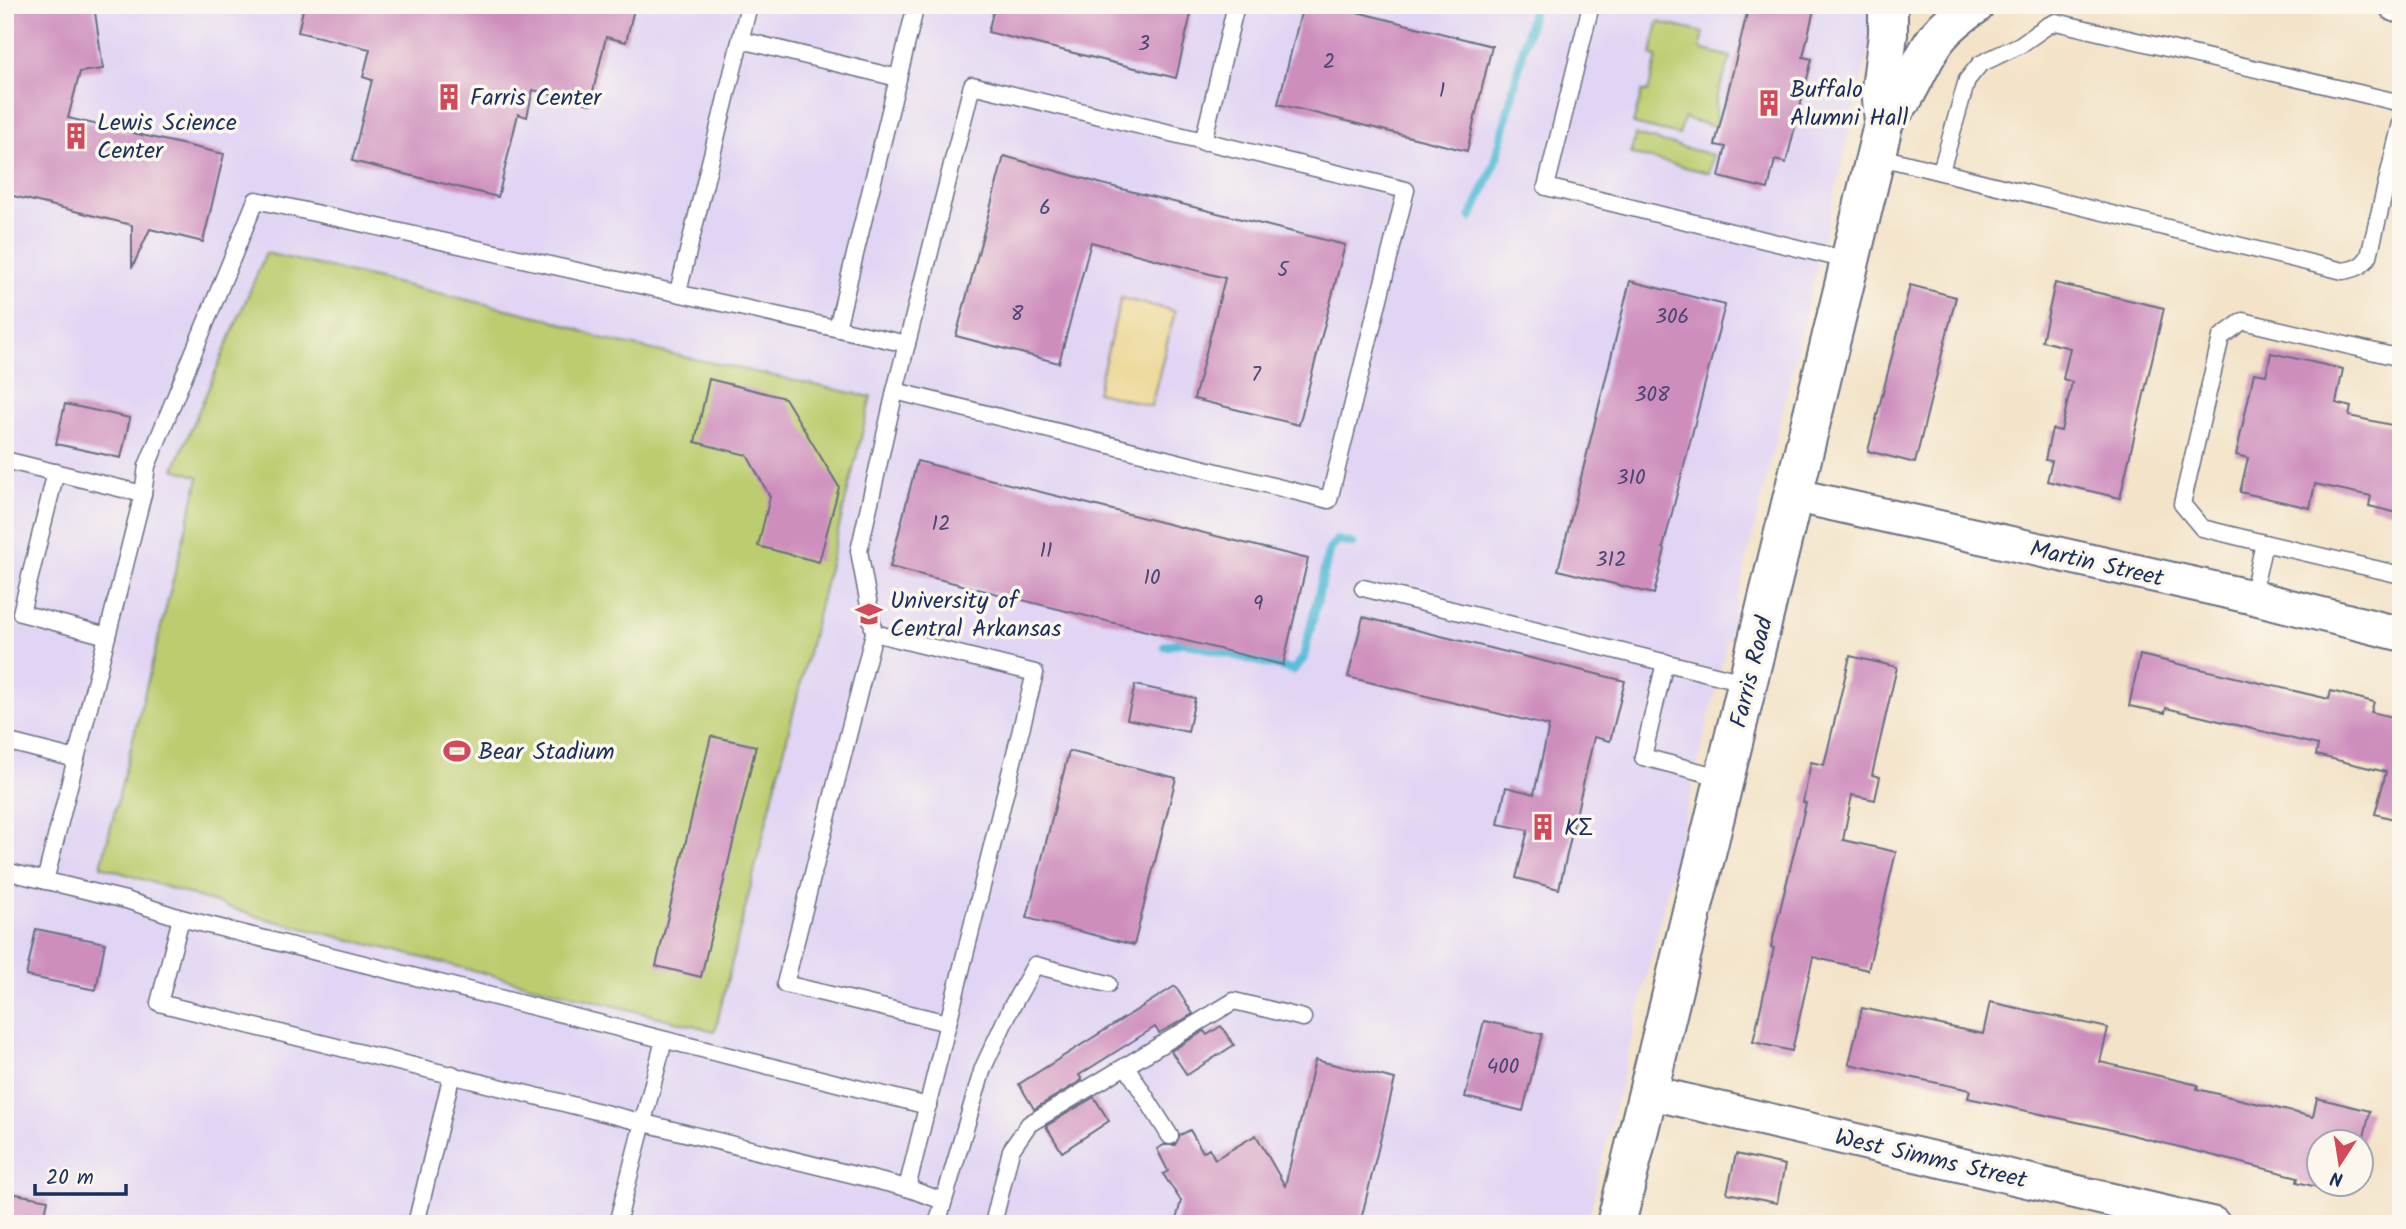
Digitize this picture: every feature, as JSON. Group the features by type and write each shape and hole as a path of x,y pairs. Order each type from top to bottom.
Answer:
{"street":[{"name":"Farris Road","path":"1616,1224 1880,138 1888,5"},
{"path":"1947,5 1973,5"},
{"name":"Farris Road","path":"1880,138 1923,57 1940,33 1973,5"},
{"name":"Martin Street","path":"1793,495 2252,597 2401,634"},
{"name":"West Simms Street","path":"1648,1091 2213,1224"}],"lane":[{"path":"678,292 749,5"},
{"path":"837,328 916,5"},
{"path":"1203,142 1236,5"},
{"path":"1591,5 1546,187 1851,261"},
{"path":"1941,171 1967,80 1972,71 2056,22 2401,103"},
{"path":"741,40 898,78"},
{"path":"895,391 1329,500 1406,190 972,85 895,391 859,551 874,633 785,984 948,1023"},
{"path":"1880,138 1941,171 2343,271 2364,264 2369,256 2401,122"},
{"path":"45,881 143,494 147,466 256,200 907,344"},
{"path":"2401,358 2243,321 2221,337 2182,504 2202,528 2401,575"},
{"path":"5,460 143,494"},
{"path":"56,472 21,613 107,636"},
{"path":"2252,597 2264,543"},
{"path":"1363,588 1748,682"},
{"path":"874,633 1035,673 907,1188"},
{"path":"1665,662 1643,757 1724,778"},
{"path":"5,741 76,759"},
{"path":"5,871 125,900 181,918 928,1106"},
{"path":"181,918 159,1003 645,1121 907,1188 943,1201"},
{"path":"937,1224 983,1068 1035,965 1108,984"},
{"path":"993,1224 1011,1150 1029,1124 1234,1001 1303,1018"},
{"path":"617,1224 664,1040"},
{"path":"1126,1066 1170,1136"},
{"path":"416,1224 452,1074"}],"shaded area":[{"name":"University of Central Arkansas","path":"5,5 1880,5 1587,1224 5,1224"}],"green space":[{"path":"1658,22 1704,33 1700,49 1731,57 1716,99 1715,127 1684,118 1679,135 1633,124 1642,91 1648,92 1657,57 1651,55"},
{"path":"1635,135 1713,155 1709,173 1631,154"},
{"name":"Bear Stadium","path":"266,253 550,319 606,340 871,397 715,1031 259,917 101,866 199,477 174,469"}],"sand":[{"path":"1121,298 1175,311 1151,406 1097,392"}],"building":[{"name":"Lewis Science Center","path":"5,5 94,5 103,69 80,72 68,118 224,154 203,242 150,229 132,268 132,225 5,194"},
{"name":"Farris Center","path":"304,5 635,5 626,42 606,37 590,104 533,90 527,117 518,114 498,197 352,161 372,80 363,77 370,49 298,32"},
{"path":"995,5 1193,5 1176,78 988,32"},
{"path":"1303,5 1329,5 1492,46 1467,151 1278,104"},
{"name":"Buffalo Alumni Hall","path":"1749,5 1815,5 1803,57 1812,59 1786,163 1775,160 1768,189 1719,177 1726,147 1715,145"},
{"path":"1004,156 1106,185 1345,245 1299,425 1194,399 1225,278 1091,242 1059,363 956,336"},
{"path":"1630,281 1725,305 1663,548 1665,549 1654,594 1558,570"},
{"path":"2055,283 2164,308 2120,498 2047,481 2052,461 2045,460 2052,429 2061,431 2072,382 2063,379 2070,348 2042,341"},
{"path":"1910,285 1956,297 1915,463 1868,451"},
{"path":"2271,353 2343,369 2336,403 2351,407 2349,416 2401,427 2401,514 2369,506 2371,496 2315,484 2310,508 2240,492 2248,458 2236,455 2254,373 2266,375"},
{"path":"709,379 785,398 839,487 819,562 758,546 770,497 747,455 695,442"},
{"path":"65,404 130,418 121,458 56,444"},
{"path":"917,461 1308,559 1283,665 890,567"},
{"path":"1363,617 1625,681 1610,741 1594,737 1559,889 1516,878 1528,830 1498,824 1506,787 1534,794 1549,726 1348,677"},
{"path":"2140,655 2329,699 2331,691 2374,702 2371,712 2401,719 2401,821 2375,814 2386,772 2316,755 2318,745 2166,708 2165,713 2129,706"},
{"path":"1850,656 1897,667 1872,775 1880,777 1875,800 1852,795 1843,840 1896,852 1868,970 1813,957 1792,1051 1753,1042 1774,948 1771,947 1806,803 1803,802 1811,762 1824,765"},
{"path":"1135,685 1195,698 1188,732 1127,719"},
{"path":"711,736 756,746 701,977 656,966"},
{"path":"1069,751 1176,778 1134,945 1027,918"},
{"path":"36,929 105,943 96,990 26,976"},
{"path":"1175,986 1193,1014 1159,1033 1155,1027 1079,1075 1082,1080 1034,1109 1019,1084"},
{"path":"1990,1002 2108,1028 2100,1062 2198,1085 2197,1089 2313,1117 2317,1098 2370,1111 2366,1128 2304,1128 2304,1184 2297,1182 2298,1177 2104,1128 1968,1098 1970,1090 1849,1064 1862,1008 1983,1034"},
{"path":"1484,1021 1542,1034 1523,1111 1465,1097"},
{"path":"1221,1026 1234,1045 1187,1075 1171,1051 1204,1031 1207,1035"},
{"path":"1315,1060 1395,1079 1360,1224 1175,1224 1181,1201 1163,1174 1168,1171 1157,1149 1164,1145 1175,1145 1180,1135 1190,1130 1203,1152 1209,1148 1215,1159 1256,1135 1285,1186"},
{"path":"1094,1097 1109,1121 1062,1152 1046,1126"},
{"path":"1736,1154 1785,1165 1777,1203 1727,1193"},
{"path":"5,1192 48,1200 43,1224 5,1224"}],"waterway":[{"path":"1471,217 1495,164 1534,5"},
{"path":"1165,646 1183,642 1293,670 1303,659 1329,551 1337,540 1353,544"}],"place":[{"name":"Farris Center","path":"449,97"},
{"name":"Buffalo Alumni Hall","path":"1769,103"},
{"name":"Lewis Science Center","path":"76,136"},
{"name":"University of Central Arkansas","path":"869,614"},
{"name":"Bear Stadium","path":"457,751"},
{"name":"KΣ","path":"1543,827"}]}
